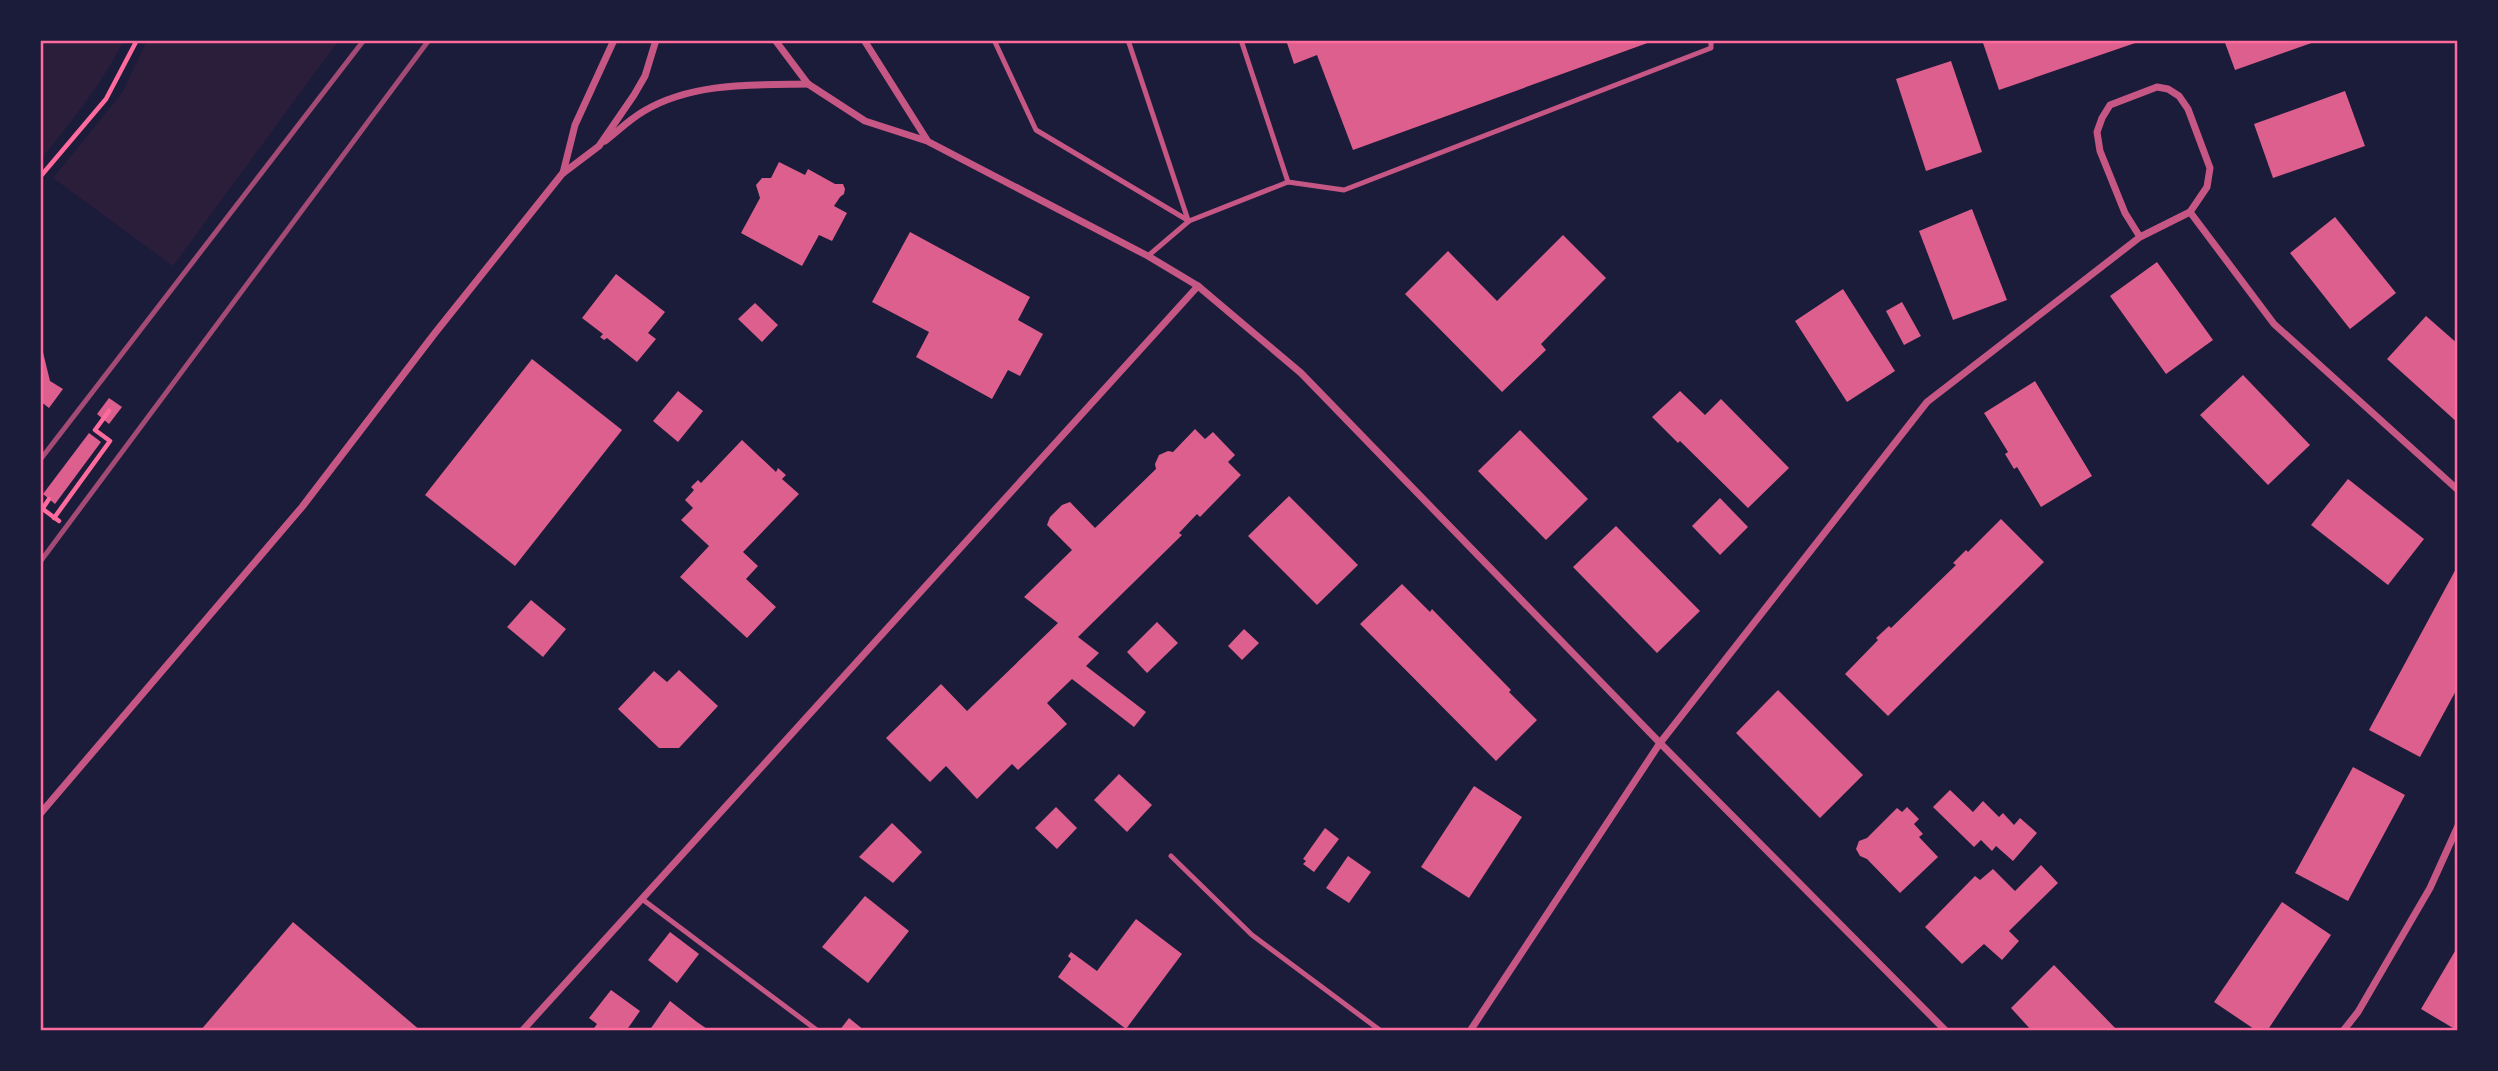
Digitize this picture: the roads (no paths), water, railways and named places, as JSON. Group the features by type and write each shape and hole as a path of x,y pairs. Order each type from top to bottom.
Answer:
{"street":[{"path":"562,174 575,125 614,40"},
{"path":"599,146 635,95 645,76 656,40"},
{"path":"775,40 808,84 864,121 927,141 1148,256 1198,286 1301,373 1660,743 1946,1031"},
{"path":"864,40 927,141"},
{"path":"40,814 302,508 435,333 562,174 644,111 684,95 731,85 808,84"},
{"path":"1470,1031 1660,743 1927,402 2140,237 2190,212 2207,187 2210,168 2188,109 2179,96 2168,89 2157,87 2110,105 2098,132 2100,151 2125,213 2140,237"},
{"path":"2190,212 2274,324 2458,490"},
{"path":"522,1031 1198,286"},
{"path":"2343,1031 2358,1012 2430,888 2458,826"}],"lane":[{"path":"994,40 1036,130 1189,221"},
{"path":"1128,40 1189,221"},
{"path":"1241,40 1288,182"},
{"path":"1148,256 1189,221 1288,182 1344,190 1711,48 1711,40"},
{"path":"1171,856 1252,935 1381,1031"},
{"path":"642,898 818,1031"}],"railway":[{"path":"40,460 364,40"},
{"path":"40,562 429,40"}]}
